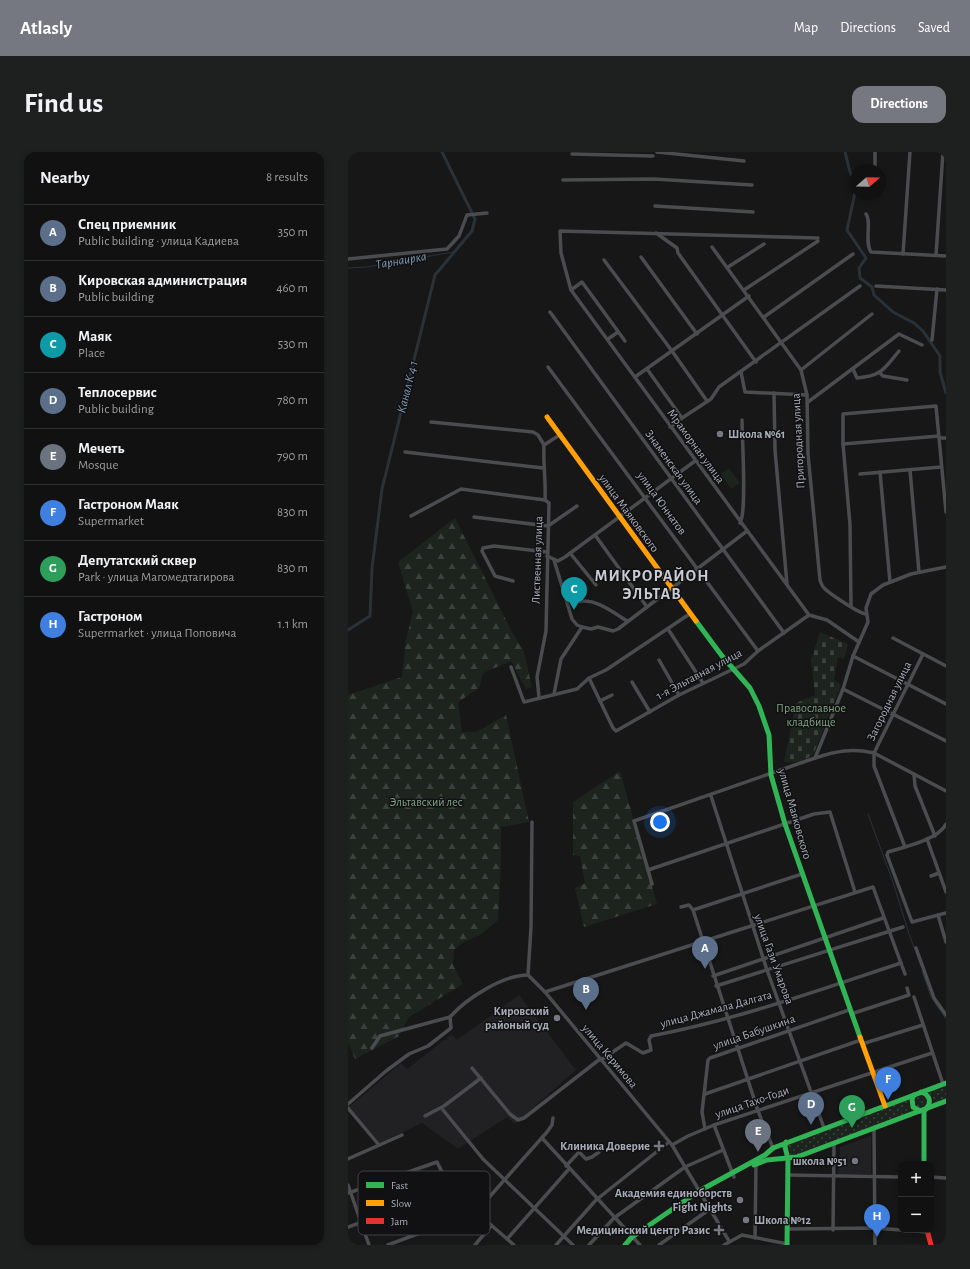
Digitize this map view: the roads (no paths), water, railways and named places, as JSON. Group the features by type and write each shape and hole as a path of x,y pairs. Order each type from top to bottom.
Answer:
{"main road":[{"name":"улица Маяковского","path":"547,417 722,656 750,688 759,706 769,735 771,775 785,824 850,1012 885,1106"},
{"path":"733,1175 765,1155 773,1148 786,1142 945,1084"},
{"path":"914,1095 912,1103 916,1110 923,1110 929,1106 930,1099 925,1093 921,1092"},
{"path":"625,1245 700,1193 756,1164 767,1160 789,1158 834,1144 946,1101"},
{"path":"920,1161 923,1110"},
{"path":"923,1110 924,1161"},
{"path":"786,1142 785,1147 789,1158 788,1244"},
{"path":"927,1233 930,1245"},
{"path":"630,1245 633,1239"}],"street":[{"path":"657,152 744,161"},
{"path":"875,152 875,164"},
{"path":"903,254 910,152"},
{"path":"936,255 943,152"},
{"path":"572,154 653,156"},
{"path":"563,180 654,179 752,185"},
{"path":"655,206 753,212"},
{"path":"348,259 447,249 459,236 467,215 487,213"},
{"path":"866,214 869,221 867,232 871,252 946,256"},
{"name":"Мраморная улица","path":"655,233 560,230 561,253 571,290 740,523 809,615"},
{"path":"655,233 818,240 744,290"},
{"path":"655,233 677,248 678,253 756,362"},
{"path":"728,267 764,244"},
{"name":"Пригородная улица","path":"712,246 801,370 808,402 808,454 820,580 822,587 851,605 855,610 866,614"},
{"path":"764,317 853,254"},
{"path":"640,257 697,334"},
{"path":"604,260 672,351 707,401"},
{"path":"571,290 582,282 625,341"},
{"path":"670,427 707,401 719,387 756,362 860,286"},
{"path":"876,286 946,290"},
{"path":"932,340 937,289"},
{"path":"635,377 749,296"},
{"name":"Знаменская улица","path":"550,312 722,550 784,633"},
{"path":"801,370 872,314"},
{"path":"608,339 618,332"},
{"path":"808,402 899,334 922,345"},
{"path":"853,369 857,378 871,377 880,373 899,351"},
{"name":"улица Юннатов","path":"548,367 758,651"},
{"path":"647,369 682,418"},
{"path":"741,372 745,392 807,394"},
{"path":"880,373 883,376 907,380"},
{"path":"774,393 775,450 787,585"},
{"path":"851,605 850,526 843,444 843,414 936,406 946,512"},
{"path":"740,523 744,514 742,493 744,465 742,420"},
{"path":"431,422 533,432 538,436 544,445 560,434"},
{"path":"843,444 939,437 946,438"},
{"name":"Лиственная улица","path":"539,698 537,677 546,631 549,503 545,500 546,474 543,468 544,445"},
{"path":"405,452 543,468"},
{"path":"554,560 561,560 620,518 695,461"},
{"path":"860,474 941,467"},
{"path":"910,470 919,572"},
{"path":"880,472 890,582"},
{"path":"410,516 461,489 545,500"},
{"path":"474,517 548,526 577,506"},
{"path":"513,581 495,576 482,551 483,548 494,546 547,554 554,560 572,619 577,625 591,629 598,627 613,631 618,629 673,588 747,531"},
{"path":"595,535 647,607"},
{"path":"570,553 596,585"},
{"path":"815,758 843,689 853,656 868,622 866,608 871,594 876,589 890,582 919,572 946,567"},
{"path":"578,602 589,601 597,604 627,621"},
{"path":"511,668 524,702 576,689 589,678 606,670 691,613"},
{"path":"809,615 827,620 859,642"},
{"name":"1-я Эльтавная улица","path":"600,701 613,728 616,731 679,695 744,664 758,651 809,615"},
{"path":"554,694 561,659 582,626"},
{"path":"668,629 703,683"},
{"path":"893,638 946,666"},
{"name":"Загородная улица","path":"905,847 874,766 874,753 923,654"},
{"path":"853,656 946,704"},
{"path":"659,660 679,695"},
{"path":"589,678 600,701 612,695"},
{"path":"632,682 650,712"},
{"path":"843,689 946,741"},
{"path":"652,884 634,821 771,775 839,750 874,753 946,792"},
{"path":"914,774 915,786 934,836"},
{"name":"улица Гази Умарова","path":"710,796 740,894 766,970 824,1128"},
{"path":"648,870 814,814 831,813 855,892"},
{"path":"372,1048 380,1036 450,1017 465,1003 488,988 518,975 528,975 531,927 532,822"},
{"path":"946,824 945,830 934,836 888,852 887,856 912,922 946,913"},
{"path":"928,838 946,892"},
{"path":"931,876 939,873"},
{"path":"693,910 802,874"},
{"path":"545,992 615,968 703,942 751,925 813,907 873,887 883,918 905,974"},
{"path":"681,907 688,905 693,910 716,986 747,1079 773,1148"},
{"path":"938,915 946,942"},
{"path":"713,976 883,918"},
{"path":"716,986 829,952 903,927"},
{"path":"916,948 934,998 946,1013"},
{"name":"улица Джамала Далгата","path":"600,1060 626,1043 643,1053 646,1053 650,1050 649,1040 651,1036 688,1029 779,1003 900,963"},
{"name":"улица Керимова","path":"528,975 545,992 671,1144 729,1241"},
{"name":"улица Бабушкина","path":"705,1129 702,1112 708,1060 737,1048 789,1031 909,995 907,988"},
{"path":"914,997 932,1053 945,1084"},
{"path":"348,1104 386,1071 409,1054 428,1046 451,1028 450,1017"},
{"path":"705,1094 862,1042 923,1025"},
{"name":"улица Тахо-Годи","path":"556,1245 596,1200 671,1144 714,1125 810,1092 932,1053"},
{"path":"472,1068 515,1119 521,1120 600,1060"},
{"path":"426,1116 444,1106 481,1078"},
{"path":"348,1108 379,1145"},
{"path":"443,1110 483,1158 573,1245"},
{"path":"490,1196 542,1138 552,1125 553,1118"},
{"path":"714,1125 733,1175"},
{"path":"874,1129 875,1243"},
{"path":"348,1159 402,1135"},
{"path":"542,1138 596,1200 640,1245"},
{"path":"834,1144 834,1230"},
{"path":"589,1245 614,1218 685,1167 723,1150"},
{"path":"507,1239 535,1208 579,1152 586,1159 599,1152"},
{"path":"411,1171 437,1162 442,1171"},
{"path":"755,1238 756,1164"},
{"path":"789,1175 898,1177"},
{"path":"934,1177 946,1178"},
{"path":"348,1185 349,1192 358,1214"},
{"path":"659,1245 710,1209"},
{"path":"348,1227 358,1223"},
{"path":"491,1226 511,1244"},
{"path":"788,1229 834,1230 875,1228 898,1229"},
{"path":"366,1235 369,1245"},
{"path":"388,1245 415,1235"},
{"path":"475,1245 483,1235"},
{"path":"724,1245 742,1235 788,1244"}],"waterway":[{"name":"Канал К 4 1","path":"348,630 370,616 372,568 382,489 435,275 472,231 475,219 442,152"},
{"path":"845,152 850,172"},
{"path":"853,200 847,230 866,258 859,268 860,278 872,287 874,295 893,312 914,323 923,331 940,356 940,372 946,393"},
{"name":"Тарнаирка","path":"348,268 367,267 453,252"},
{"path":"868,814 893,882 909,934 921,966"},
{"path":"922,971 931,997 946,1019"}],"place":[{"name":"Школа №61","path":"720,434"},
{"name":"Маяк","path":"574,610"},
{"name":"Спец приемник","path":"705,969"},
{"name":"Кировская администрация","path":"586,1010"},
{"name":"Кировский районый суд","path":"557,1018"},
{"name":"Гастроном Маяк","path":"888,1100"},
{"name":"Теплосервис","path":"811,1125"},
{"name":"Депутатский сквер","path":"852,1128"},
{"name":"Клиника Доверие","path":"659,1146"},
{"name":"Мечеть","path":"758,1152"},
{"name":"школа №51","path":"855,1161"},
{"name":"Академия единоборств Fight Nights","path":"740,1200"},
{"name":"Школа №12","path":"746,1220"},
{"name":"Медицинский центр Разис","path":"719,1230"},
{"name":"Гастроном","path":"877,1237"}],"district":[{"name":"МИКРОРАЙОН ЭЛЬТАВ","path":"652,585"}],"park label":[{"name":"Православное кладбище","path":"811,715"},
{"name":"Эльтавский лес","path":"426,802"}]}
